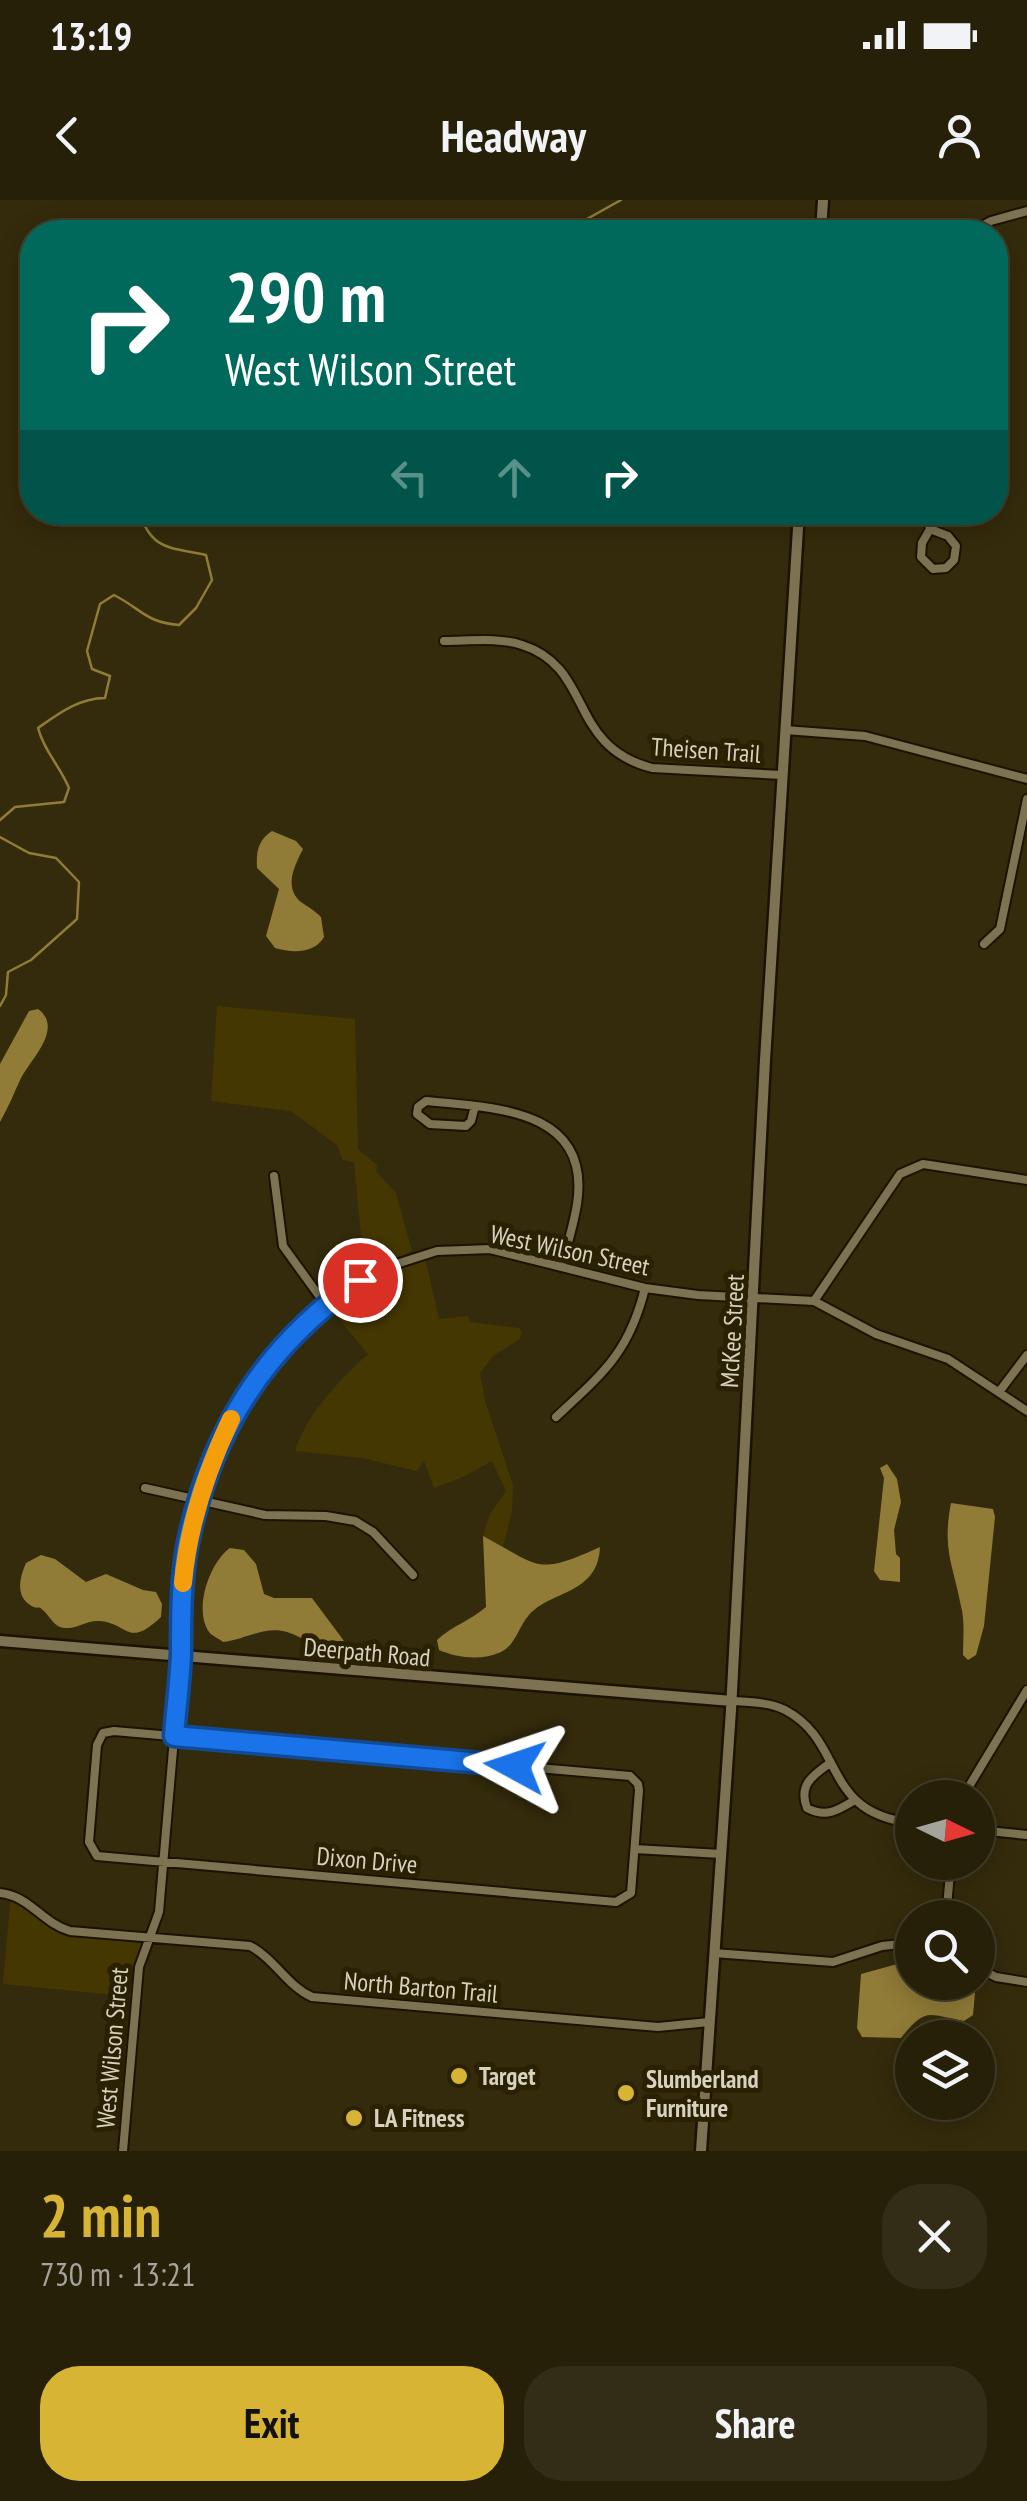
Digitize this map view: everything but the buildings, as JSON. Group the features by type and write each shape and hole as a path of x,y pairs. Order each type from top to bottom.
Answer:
{"street":[{"path":"995,220 1027,211"},
{"name":"McKee Street","path":"701,2151 732,1701 798,525"},
{"path":"929,525 921,557 933,569 946,568 954,560 956,546 948,536 930,529"},
{"name":"Theisen Trail","path":"444,641 507,642 540,653 573,686 593,730 609,748 638,765 782,775"},
{"path":"785,730 864,736 1027,778"},
{"path":"984,944 1000,929 1027,800"},
{"path":"475,1106 466,1126 430,1124 417,1114 418,1107 426,1101 475,1106 520,1112 540,1121 569,1152 578,1174 578,1202 562,1265"},
{"path":"1027,1180 923,1164 908,1168 900,1174 814,1301 876,1334 948,1359 1027,1411"},
{"path":"274,1176 282,1246 326,1304"},
{"name":"West Wilson Street","path":"122,2151 136,1982 141,1953 159,1912 187,1547 220,1443 253,1382 277,1351 326,1304 390,1266 437,1251 490,1249 645,1288 814,1301"},
{"path":"556,1417 608,1368 627,1343 645,1288"},
{"path":"1000,1392 1027,1355"},
{"path":"146,1488 266,1515 326,1516 355,1521 369,1528 413,1575"},
{"name":"Deerpath Road","path":"0,1641 732,1701"},
{"path":"973,1780 1027,1690"},
{"path":"732,1701 787,1711 807,1726 855,1800 879,1816 895,1820"},
{"name":"Dixon Drive","path":"174,1736 114,1731 103,1734 97,1745 89,1842 92,1853 102,1858 616,1902 627,1898 633,1887 635,1849"},
{"path":"174,1736 625,1775 635,1779 639,1790 635,1849 721,1854"},
{"path":"830,1762 806,1784 802,1797 806,1808 818,1814 835,1813 855,1800"},
{"path":"995,1832 1027,1835"},
{"name":"North Barton Trail","path":"0,1892 26,1900 60,1928 80,1933 250,1946 268,1957 300,1992 324,1999 658,2027 709,2022"},
{"path":"714,1953 834,1962 895,1945"},
{"path":"995,1975 1027,1982"}],"shaded area":[{"path":"272,831 296,841 303,849 292,883 301,902 321,917 324,937 315,947 295,951 275,948 266,936 279,889 257,868 257,857 261,842"},
{"path":"217,1006 355,1019 358,1149 377,1165 376,1171 396,1193 412,1251 373,1268 361,1235 354,1162 343,1160 337,1145 291,1111 211,1101"},
{"path":"38,1009 48,1025 47,1034 0,1122 0,1064 29,1011"},
{"path":"425,1258 439,1319 468,1316 470,1322 519,1328 522,1332 520,1339 494,1355 480,1373 485,1401 513,1485 512,1511 503,1547 483,1536 490,1514 506,1491 492,1461 434,1488 424,1461 417,1471 362,1458 295,1451 316,1411 368,1354 329,1307 393,1269"},
{"path":"887,1464 897,1479 901,1502 894,1530 900,1582 880,1580 874,1571 884,1478 880,1468"},
{"path":"951,1503 993,1509 995,1517 984,1626 976,1655 968,1660 963,1655 962,1612 948,1545"},
{"path":"483,1536 539,1564 563,1562 600,1547 591,1574 572,1590 538,1607 506,1649 486,1657 454,1655 439,1650 437,1640 486,1607"},
{"path":"230,1548 244,1550 256,1564 264,1594 274,1598 312,1598 344,1641 342,1646 321,1647 279,1630 223,1642 210,1633 204,1622 203,1599 210,1575"},
{"path":"41,1555 55,1559 86,1582 106,1574 156,1592 162,1604 161,1617 134,1633 99,1621 60,1627 42,1609 25,1601 21,1591 26,1563"},
{"path":"11,1894 60,1928 150,1937 135,1997 3,1984"},
{"path":"895,1965 895,2000 974,2000 973,2015 966,2020 929,2015 918,2020 895,2020 895,2038 862,2037 857,2028 861,1974"}],"waterway":[{"path":"585,220 621,200"},
{"path":"0,820 15,807 64,802 69,788 38,728 78,704 105,698 110,676 92,669 87,651 100,604 114,595 151,618 179,625 196,608 212,580 206,555 164,545 144,525"},
{"path":"0,837 29,853 56,858 79,882 77,919 31,960 8,972 6,995 0,1006"}],"slow traffic":[{"path":"183,1583 187,1547 200,1501 231,1419"}],"place":[{"name":"Target","path":"459,2076"},
{"name":"Slumberland Furniture","path":"626,2093"},
{"name":"LA Fitness","path":"354,2118"}],"route":[{"path":"360,1280 326,1304 277,1351 238,1405 220,1443 187,1547 174,1736 515,1766"}]}
